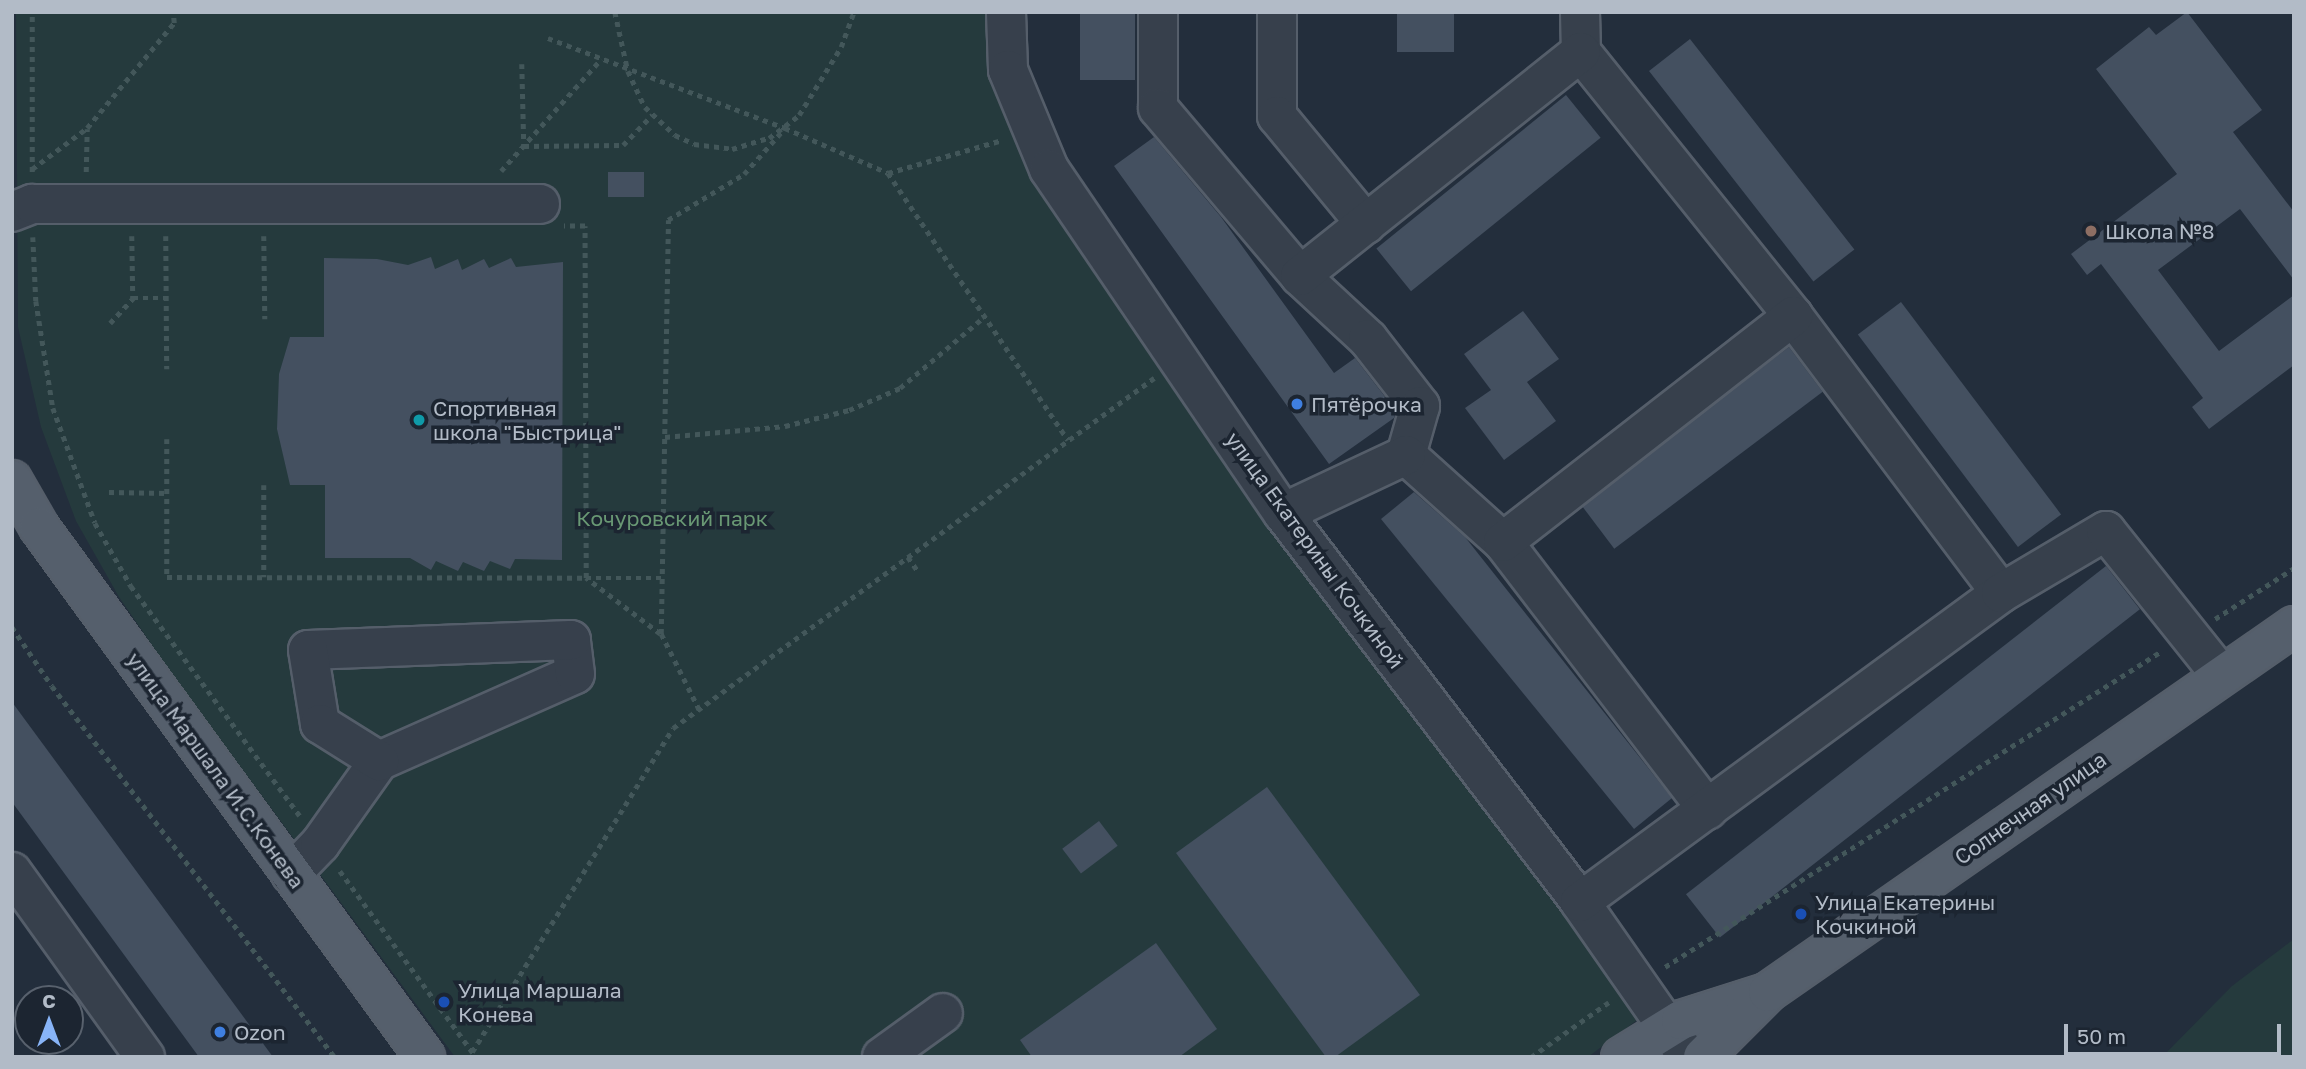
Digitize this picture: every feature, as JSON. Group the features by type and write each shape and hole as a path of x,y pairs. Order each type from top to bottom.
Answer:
{"main road":[{"name":"улица Маршала И.С.Конева","path":"12,480 39,527 425,1057"},
{"name":"Солнечная улица","path":"1621,1057 1678,1041 1768,992 2220,674 2294,626"},
{"name":"Солнечная улица","path":"1703,1057 1768,992"}],"street":[{"name":"улица Екатерины Кочкиной","path":"1006,12 1007,70 1049,169 1283,513 1580,902 1678,1041"},
{"path":"1158,12 1158,108 1300,276 1368,339 1420,405 1406,455 1283,513"},
{"path":"1277,12 1277,116 1366,224"},
{"path":"1580,12 1581,52 1793,316 2001,593"},
{"path":"1300,276 1581,52"},
{"path":"25,195 86,204 548,215"},
{"path":"1503,542 1793,316"},
{"path":"1406,455 1503,542 1708,810"},
{"path":"1580,902 2001,593 2106,531 2220,674"},
{"path":"291,874 320,844 379,761 575,674 571,640 308,650 320,724 379,761"},
{"path":"12,872 145,1057"},
{"path":"882,1057 943,1013"}],"path":[{"path":"33,12 25,195 36,301 48,382 64,446 95,523 131,586 474,1055 673,728 1179,360"},
{"path":"25,195 87,128 174,23 173,12"},
{"path":"615,12 628,71 652,115 675,135 712,148 751,145 785,128"},
{"path":"661,634 668,220 735,181 766,153 827,74 854,12"},
{"path":"548,38 628,71 785,128 888,173 1068,440"},
{"path":"522,64 524,146 623,145 652,115"},
{"path":"86,204 87,128"},
{"path":"888,173 1006,138"},
{"path":"548,215 585,226 586,578"},
{"path":"110,323 133,298 132,224"},
{"path":"166,224 167,369"},
{"path":"133,298 166,298"},
{"path":"665,437 785,426 849,410 900,388 984,317"},
{"path":"167,439 167,577 662,578"},
{"path":"264,485 264,577"},
{"path":"109,492 167,493"},
{"path":"908,557 917,570"},
{"path":"1658,972 2294,568"},
{"path":"586,578 661,634 699,709"},
{"path":"12,627 52,686 335,1057"},
{"path":"1531,1057 1612,999"}],"green space":[{"name":"Кочуровский парк","path":"16,12 989,12 990,69 1267,519 1641,1017 1588,1057 455,1057 169,670 119,597 76,521 41,427 18,327"},
{"path":"2294,939 2294,1057 2162,1057 2232,986"}],"building":[{"path":"1080,12 1135,12 1135,80 1080,80"},
{"path":"1397,12 1454,12 1454,52 1397,52"},
{"name":"Школа №8","path":"2187,12 2262,110 2233,132 2294,212 2294,280 2240,209 2158,270 2219,351 2294,295 2294,365 2209,429 2192,407 2203,398 2101,264 2087,275 2071,254 2177,174 2096,69 2149,27 2156,35"},
{"path":"1690,39 1854,249 1813,281 1649,71"},
{"path":"1566,95 1601,138 1411,291 1376,249"},
{"path":"1154,137 1221,217 1334,373 1355,358 1396,411 1394,418 1329,464 1114,166"},
{"path":"608,172 644,172 644,197 608,197"},
{"name":"Спортивная школа \"Быстрица\"","path":"431,257 435,269 458,259 462,270 484,259 489,268 511,258 516,267 563,262 562,560 515,559 510,569 490,561 484,571 463,562 458,571 436,561 431,570 410,558 325,558 325,485 290,485 277,429 279,374 290,337 324,337 324,258 377,259 408,265"},
{"path":"1901,302 2061,514 2018,547 1858,334"},
{"path":"1523,311 1559,359 1527,382 1556,421 1504,460 1465,408 1491,390 1464,354"},
{"path":"1789,347 1823,392 1614,549 1581,504"},
{"path":"1414,492 1465,537 1672,798 1634,829 1381,519"},
{"path":"2106,566 2140,609 1720,937 1686,894"},
{"path":"12,702 273,1057 199,1057 12,802"},
{"path":"1267,787 1420,995 1335,1057 1326,1057 1176,853"},
{"path":"1099,821 1118,846 1081,873 1062,849"},
{"path":"1156,943 1217,1029 1179,1057 1032,1057 1020,1040"}],"place":[{"name":"Школа №8","path":"2091,231"},
{"name":"Пятёрочка","path":"1297,404"},
{"name":"Спортивная школа \"Быстрица\"","path":"419,420"},
{"name":"Улица Екатерины Кочкиной","path":"1801,914"},
{"name":"Улица Маршала Конева","path":"444,1002"},
{"name":"Ozon","path":"220,1032"}]}
